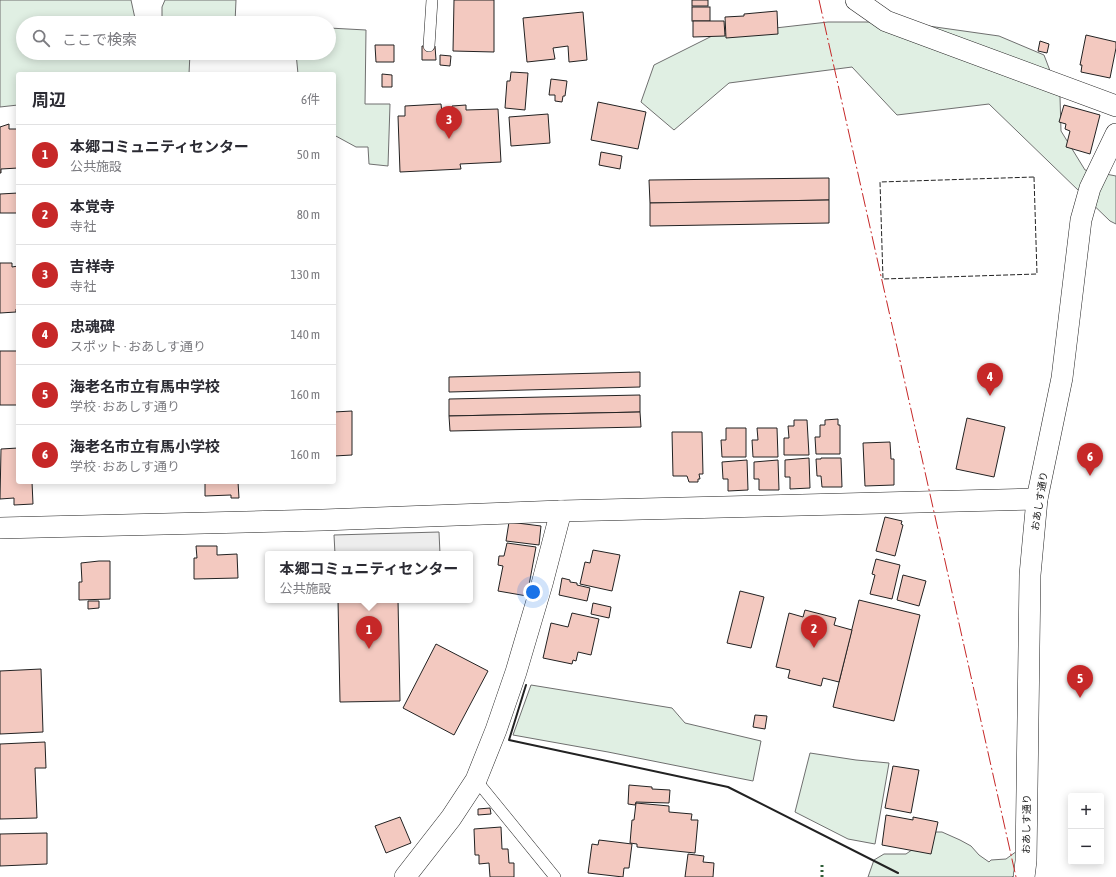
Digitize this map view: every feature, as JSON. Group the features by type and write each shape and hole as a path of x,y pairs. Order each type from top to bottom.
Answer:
{"street":[{"path":"856,0 886,21 1116,106"},
{"name":"おあしす通り","path":"1024,877 1026,861 1030,575 1037,499 1062,378 1081,220 1090,188 1116,134"},
{"path":"0,528 323,520 561,511 1037,499"},
{"path":"405,877 451,818 476,780 496,730 516,672 542,584 561,511"}],"lane":[{"path":"429,46 432,0"},
{"path":"476,780 555,877"}],"green space":[{"path":"0,0 131,0 134,16 16,16 16,60 190,60 189,72 16,72 16,105 0,107"},
{"path":"165,0 236,0 235,16 162,16 162,7"},
{"path":"828,22 900,22 999,36 1044,55 1060,97 1061,131 1085,170 1116,176 1116,224 1110,221 989,104 897,115 852,67 729,83 674,130 641,102 654,65 714,35"},
{"path":"336,28 366,30 365,104 390,104 388,166 369,164 368,147 356,147 336,136 336,72 298,72 297,60 336,60"},
{"path":"531,685 672,708 685,723 761,741 753,781 513,735"},
{"path":"810,753 889,763 875,844 848,839 795,812"},
{"path":"928,832 942,832 960,840 971,846 979,855 989,862 991,860 1006,859 1017,851 1018,871 1012,877 868,877 874,860 884,854 906,854 919,845"}],"shaded area":[{"path":"439,532 440,551 335,551 334,535"}],"building":[{"path":"454,0 494,0 494,52 453,51"},
{"path":"692,0 708,0 708,6 692,6"},
{"path":"692,7 710,7 710,21 692,21"},
{"path":"777,11 778,34 726,38 725,17"},
{"path":"583,12 587,60 569,62 568,46 553,48 555,59 527,62 523,18"},
{"path":"693,21 724,21 725,36 693,37"},
{"path":"1086,35 1116,42 1110,78 1081,72 1082,65 1080,65"},
{"path":"1040,41 1049,44 1047,53 1038,51"},
{"path":"375,45 394,45 394,62 376,62"},
{"path":"422,46 435,46 436,60 422,60"},
{"path":"440,55 451,56 450,66 440,65"},
{"path":"511,72 528,73 525,110 505,108 507,81 510,81"},
{"path":"382,74 392,75 392,87 382,87"},
{"path":"551,79 567,81 565,96 563,96 562,102 555,101 555,95 549,95"},
{"path":"598,102 646,112 638,149 591,140"},
{"path":"441,104 442,113 452,113 452,106 466,105 466,110 498,109 501,162 460,164 461,169 400,172 398,116 405,116 405,106"},
{"path":"1064,105 1100,115 1090,154 1066,147 1070,131 1065,129 1066,124 1059,122"},
{"path":"548,114 550,143 511,146 509,117"},
{"path":"9,124 9,129 16,129 16,168 1,169 1,173 0,173 0,127"},
{"path":"601,152 622,156 620,169 599,165"},
{"path":"829,178 829,200 650,203 649,180"},
{"path":"16,193 16,213 0,213 0,194"},
{"path":"829,200 829,223 650,226 650,203"},
{"path":"0,263 12,263 12,267 16,266 16,312 0,313"},
{"path":"0,351 16,351 16,405 0,405"},
{"path":"640,372 640,387 449,392 449,377"},
{"path":"640,395 640,412 449,416 449,399"},
{"path":"352,411 352,455 336,456 336,412"},
{"path":"640,412 641,427 450,431 449,416"},
{"path":"967,418 1005,427 994,477 956,469"},
{"path":"838,419 838,425 840,425 840,454 816,454 815,437 820,437 820,425 825,425 825,420"},
{"path":"794,420 807,420 809,455 784,455 784,438 789,438 788,426 794,426"},
{"path":"726,428 746,428 746,457 722,457 721,440 726,440"},
{"path":"757,428 777,428 778,457 753,457 752,440 758,440"},
{"path":"672,432 702,432 703,474 699,474 700,479 698,479 698,482 689,482 687,476 673,476"},
{"path":"890,442 891,459 894,459 894,485 865,486 863,443"},
{"path":"16,448 16,484 32,484 33,504 14,505 14,498 0,499 1,449"},
{"path":"809,458 810,488 790,489 790,477 785,477 785,460"},
{"path":"841,458 842,487 822,487 821,476 817,476 816,459"},
{"path":"747,460 748,490 728,491 728,479 723,479 722,462"},
{"path":"778,460 779,490 759,490 759,479 754,479 754,462"},
{"path":"205,484 238,484 239,498 231,498 231,495 205,496"},
{"path":"885,517 902,521 901,524 903,525 895,556 876,551"},
{"path":"509,522 541,526 539,545 506,541"},
{"path":"507,543 536,547 527,596 498,591 503,566 498,565 499,556 504,556"},
{"path":"196,546 217,546 217,555 237,554 238,578 194,579 194,558 197,558"},
{"path":"593,550 620,555 612,591 580,584 585,562 590,563"},
{"path":"876,559 900,565 892,599 870,594 875,575 872,574"},
{"path":"110,561 110,599 79,600 79,582 82,582 81,563"},
{"path":"903,575 926,581 919,606 897,600"},
{"path":"562,578 570,580 570,582 577,583 577,585 590,588 587,601 559,595"},
{"path":"740,591 764,597 751,648 727,643"},
{"path":"859,600 920,615 894,721 833,707"},
{"path":"88,601 99,601 99,608 88,609"},
{"path":"338,603 398,603 400,701 340,702"},
{"path":"593,603 611,607 609,618 591,614"},
{"path":"805,610 836,618 834,625 852,630 839,682 823,678 821,686 788,678 790,670 776,667 789,613 803,617"},
{"path":"572,613 599,619 591,655 578,652 576,661 573,660 572,664 543,658 551,623 568,627"},
{"path":"436,644 488,671 454,735 403,708"},
{"path":"41,669 43,732 0,734 0,671"},
{"path":"755,715 767,716 765,729 753,727"},
{"path":"45,742 46,768 35,768 37,818 0,819 0,744"},
{"path":"893,766 919,770 911,813 885,808"},
{"path":"629,785 670,790 669,803 636,802 635,805 628,804"},
{"path":"636,803 669,806 669,812 692,814 691,820 698,820 695,853 637,847 637,844 630,843 632,820 634,820"},
{"path":"490,808 491,814 478,815 478,809"},
{"path":"886,815 913,820 913,817 938,822 931,854 882,845"},
{"path":"400,817 411,843 386,853 375,826"},
{"path":"501,827 502,849 508,849 509,863 514,863 514,877 490,877 489,863 479,864 479,855 475,855 474,829"},
{"path":"47,833 47,864 0,866 0,834"},
{"path":"599,840 632,844 629,868 624,868 623,877 588,873 592,844 598,845"},
{"path":"688,854 704,856 703,862 714,863 713,877 685,877"}],"hedge":[{"path":"822,863 822,877"}],"fence":[{"path":"1034,177 1037,274 883,279 880,182 1034,177"}],"wall":[{"path":"526,685 509,740 728,787 898,873"}],"power":[{"path":"819,0 1016,877"}],"place":[{"name":"吉祥寺","path":"449,139"},
{"name":"忠魂碑","path":"990,396"},
{"name":"海老名市立有馬小学校","path":"1090,476"},
{"name":"本覚寺","path":"814,648"},
{"name":"本郷コミュニティセンター","path":"369,649"},
{"name":"海老名市立有馬中学校","path":"1080,698"}]}
